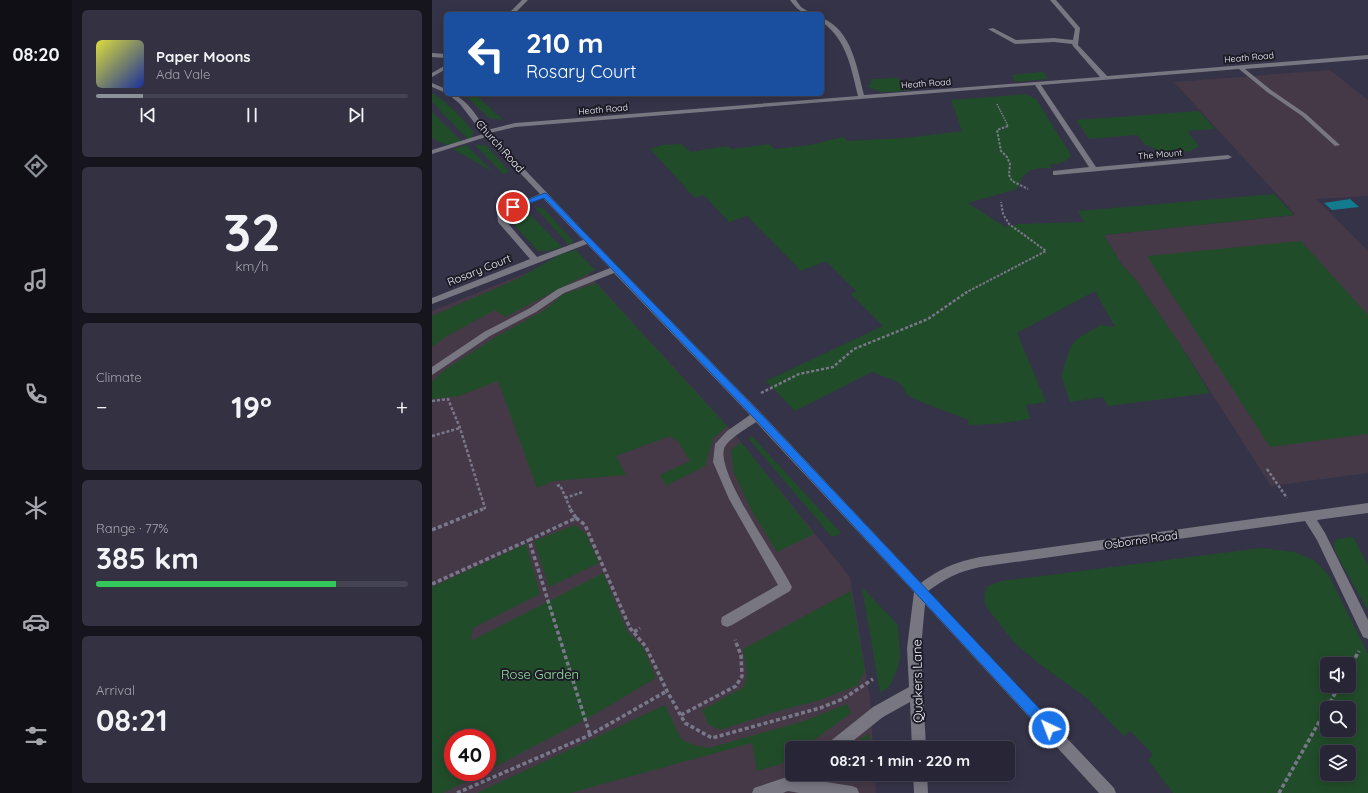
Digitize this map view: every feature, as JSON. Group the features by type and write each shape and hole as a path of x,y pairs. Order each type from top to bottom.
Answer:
{"street":[{"path":"513,12 525,0"},
{"path":"794,0 799,8 806,12"},
{"path":"1053,0 1078,29 1074,45 1105,78"},
{"path":"824,21 834,27 845,40 862,98"},
{"path":"991,29 1015,42 1054,40 1074,42"},
{"path":"432,55 444,56"},
{"name":"Heath Road","path":"432,152 515,125 1368,57"},
{"path":"1240,67 1269,91 1304,115 1337,145"},
{"path":"432,74 444,68"},
{"path":"1037,84 1094,169"},
{"path":"432,85 444,90"},
{"name":"Church Road","path":"453,96 588,241 757,416 1110,793"},
{"name":"The Mount","path":"1056,173 1228,157"},
{"name":"Rosary Court","path":"535,260 501,220 501,212 545,195"},
{"name":"Rosary Court","path":"432,301 535,260 588,241"},
{"path":"432,372 487,334 533,310 561,291 615,269"},
{"path":"727,621 786,587 733,496 718,462 719,447 731,434 757,416"},
{"name":"Osborne Road","path":"920,590 941,575 958,567 980,562 1368,508"},
{"path":"1304,517 1321,537 1368,633"},
{"name":"Quakers Lane","path":"919,741 914,648 920,590"},
{"path":"842,741 878,712 916,691"},
{"path":"759,793 788,784 792,781"},
{"path":"920,781 921,793"},
{"path":"788,784 852,793"}],"path":[{"path":"995,98 1008,126 997,130 1001,151 1007,157 1010,164 1009,175 1012,181 1028,189"},
{"path":"761,393 799,374 833,367 854,349 928,319 971,289 1046,251 1009,224 1003,214 1001,202"},
{"path":"432,401 448,399 460,428 486,509 432,530"},
{"path":"432,436 460,428"},
{"path":"1267,469 1304,517"},
{"path":"557,486 560,484 565,498 576,518 585,525 630,628 646,648 667,691 685,723 712,738 820,708 843,699 873,679"},
{"path":"565,498 583,492"},
{"path":"432,584 576,518"},
{"path":"529,540 590,735"},
{"path":"681,715 736,686 742,676 741,655 727,621"},
{"path":"634,632 640,628"},
{"path":"1356,657 1360,649 1364,648"},
{"path":"457,793 590,735 667,691"},
{"path":"1279,793 1320,720"}],"shaded area":[{"path":"1330,70 1368,100 1368,196 1316,199 1368,251 1368,473 1271,486 1180,344 1136,280 1122,265 1104,235 1296,215 1174,82"},
{"path":"571,255 731,430 850,577 870,698 873,741 785,741 785,781 875,781 876,793 432,793 432,311"}],"green space":[{"path":"1043,72 1047,76 1046,79 1016,82 1011,75"},
{"path":"895,78 907,83 911,90 882,92 876,91 867,85 871,85 870,79"},
{"path":"432,93 449,106 474,132 472,137 468,139 432,102"},
{"path":"1026,94 1036,99 1071,155 1065,161 1050,164 1052,168 1037,168 1027,172 1022,178 1017,189 968,203 1005,227 1019,224 1084,222 1078,211 1274,194 1294,215 1104,235 1122,265 1136,280 1180,344 1210,393 1108,406 1103,397 1070,402 1061,376 1070,348 1077,339 1100,325 1115,327 1095,291 1017,333 1046,402 1026,405 1030,419 995,424 967,425 969,420 914,399 906,394 901,385 897,382 872,372 795,411 766,381 883,326 851,294 856,291 826,261 801,271 747,216 729,222 704,195 695,198 650,149 663,145 681,144 691,152 727,146 732,149 769,144 775,149 810,145 843,137 848,141 907,138 962,131 951,100"},
{"path":"466,96 477,96 503,120 489,118"},
{"path":"1199,111 1215,129 1187,131 1199,146 1191,151 1160,154 1152,147 1145,145 1137,135 1089,139 1076,120"},
{"path":"432,112 462,142 446,145 432,138"},
{"path":"474,144 487,146 509,171 503,174"},
{"path":"466,145 493,172 453,149"},
{"path":"535,207 543,208 573,241 572,244 569,245"},
{"path":"525,210 562,247 549,251 538,251 508,218 516,211"},
{"path":"1301,241 1368,315 1368,434 1270,447 1147,256"},
{"path":"576,250 595,270 505,317 495,310 447,336 432,347 432,316 519,278 561,254"},
{"path":"596,283 727,426 713,439 705,466 666,486 660,475 690,461 679,443 670,436 616,456 626,475 554,481 537,488 498,381 459,396 432,399 432,382 443,371 494,338 543,311 564,294"},
{"path":"752,436 841,533 832,537 748,438"},
{"path":"741,442 814,534 777,552 752,511 733,471 731,450"},
{"path":"575,525 586,534 599,563 549,587 534,541"},
{"path":"1353,537 1368,565 1368,609 1335,551 1334,544 1337,539"},
{"name":"Rose Garden","path":"526,544 540,594 473,628 471,641 603,573 628,633 643,647 656,678 590,717 496,766 496,729 444,729 444,781 466,781 443,793 432,793 432,587"},
{"path":"1261,548 1295,552 1315,561 1328,574 1368,654 1368,793 1173,793 1148,760 1153,754 1130,731 1124,736 1087,698 1038,663 1013,641 985,605 984,595 988,586 1002,581"},
{"path":"862,587 898,625 900,656 898,667 890,686 880,693"},
{"path":"851,591 865,670 858,685 820,700 775,712 720,730 708,724 702,710 744,687 747,673 743,649"},
{"path":"847,704 851,713 813,741 785,741 785,761 781,764 757,771 752,743 570,793 477,793 665,705 681,739 693,745 709,748 804,721"},
{"path":"869,733 870,741 858,741"}],"water":[{"path":"1350,199 1359,207 1332,210 1324,203"}],"route":[{"path":"513,207 545,195 757,416 1049,728"}]}
